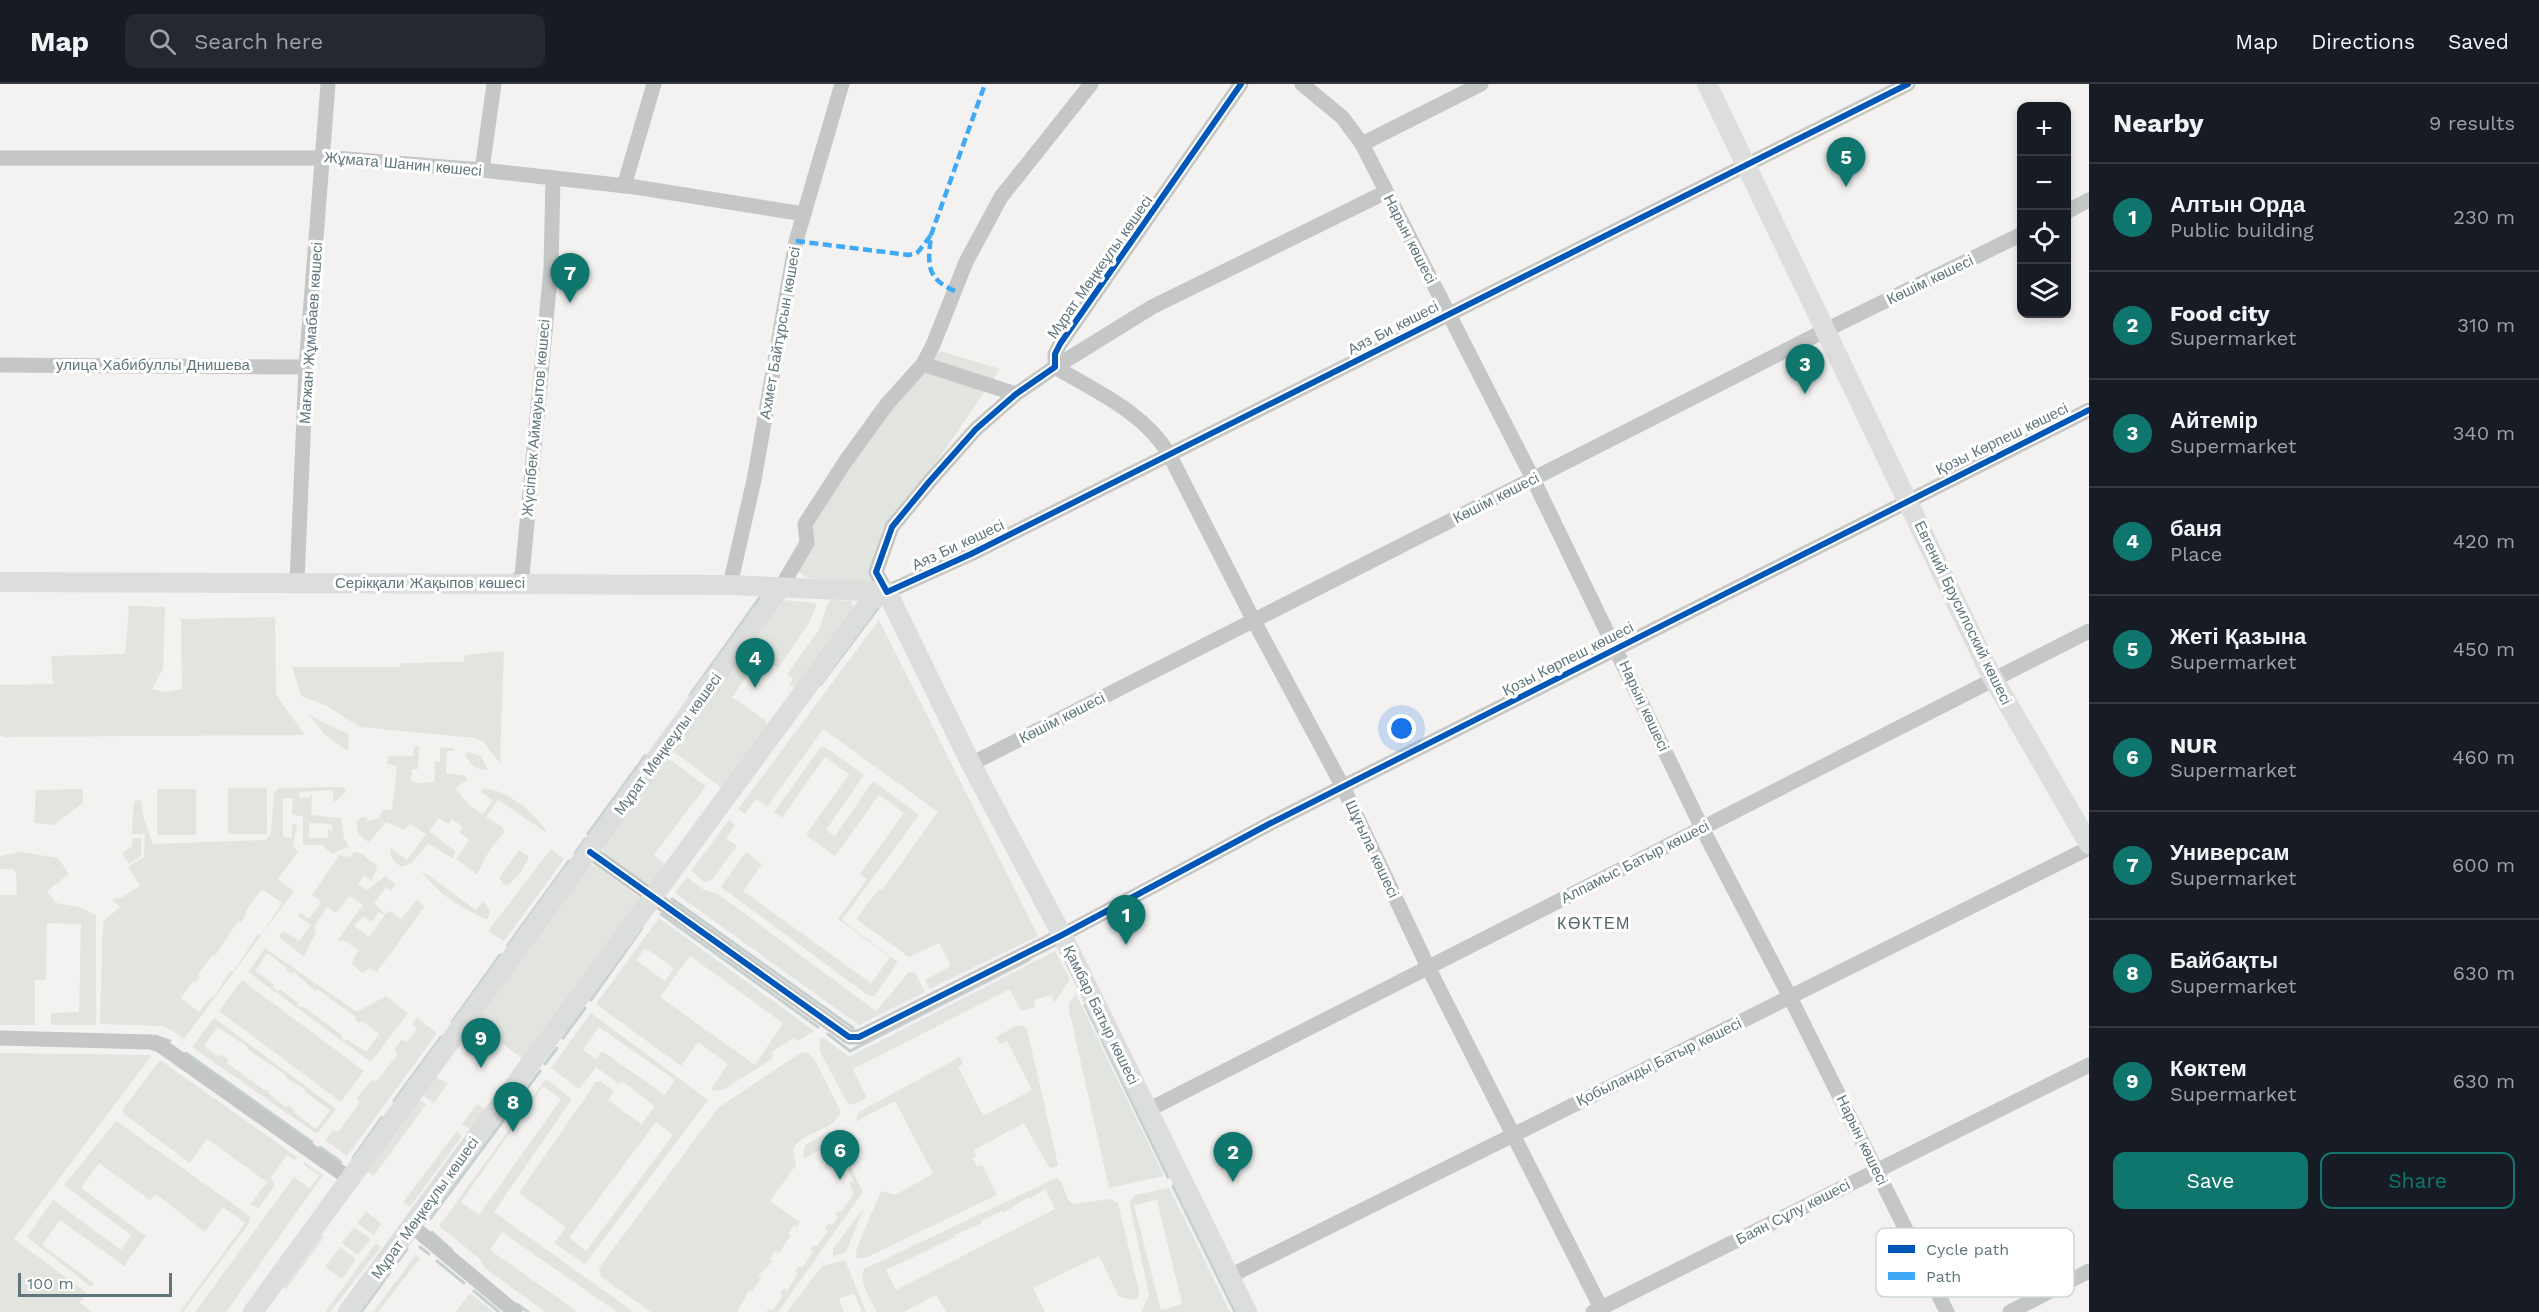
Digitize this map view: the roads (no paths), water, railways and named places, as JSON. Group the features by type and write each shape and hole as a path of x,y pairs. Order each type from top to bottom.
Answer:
{"main road":[{"name":"Евгений Брусилоский көшесі","path":"1707,84 1993,680 2089,846"},
{"name":"Серікқали Жақыпов көшесі","path":"0,582 514,582 730,585 887,592"},
{"name":"Мұрат Мөңкеұлы көшесі","path":"253,1312 781,587"},
{"path":"859,591 863,599 863,611"},
{"name":"Мұрат Мөңкеұлы көшесі","path":"348,1312 870,600 887,592"},
{"name":"Қамбар Батыр көшесі","path":"887,592 971,764 1062,935 1247,1312"}],"street":[{"name":"Мағжан Жұмабаев көшесі","path":"297,582 306,367 328,84"},
{"path":"482,170 494,84"},
{"path":"624,186 654,84"},
{"name":"Ахмет Байтұрсын көшесі","path":"730,585 754,480 783,311 804,214 842,84"},
{"name":"Мұрат Мөңкеұлы көшесі","path":"781,587 807,543 805,524 845,462 887,404 923,363 933,345 966,262 1001,196 1091,84"},
{"name":"Мұрат Мөңкеұлы көшесі","path":"1055,367 1055,354 1060,345 1241,84"},
{"name":"Нарын көшесі","path":"1302,84 1343,118 1362,144 1533,479 1617,648 1702,828 1906,1228"},
{"path":"1362,144 1481,84"},
{"name":"Аяз Би көшесі","path":"887,592 971,554 1908,84"},
{"name":"Жұмата Шанин көшесі","path":"0,158 324,157 482,170 624,186 804,214"},
{"name":"Жүсіпбек Аймауытов көшесі","path":"514,582 522,576 551,268 553,178"},
{"path":"887,592 876,572 892,527 976,429 1016,394 1152,307 1386,192"},
{"path":"2071,210 2089,200"},
{"name":"Көшім көшесі","path":"971,764 1826,330 2017,236"},
{"path":"923,363 1016,394"},
{"name":"улица Хабибуллы Днишева","path":"0,365 306,367"},
{"name":"Шұғыла көшесі","path":"1055,367 1137,416 1154,433 1169,454 1254,621 1343,787 1428,967 1514,1134 1599,1311"},
{"name":"Қозы Көрпеш көшесі","path":"652,897 854,1038 1062,935 1343,787 2089,410"},
{"name":"Алпамыс Батыр көшесі","path":"1148,1110 2089,631"},
{"name":"Қобыланды Батыр көшесі","path":"1228,1276 2089,846"},
{"path":"584,860 652,897"},
{"path":"0,1038 150,1042 160,1045 350,1179"},
{"name":"Баян Сұлу көшесі","path":"1599,1311 2089,1065"},
{"path":"412,1226 515,1312"},
{"path":"2074,1279 2089,1271"},
{"name":"Нарын көшесі","path":"1940,1297 1947,1312"},
{"path":"2010,1312 2039,1297"}],"waterway":[{"path":"690,695 763,593"},
{"path":"820,685 881,604"},
{"path":"588,834 645,756"},
{"path":"575,853 585,839"},
{"path":"508,945 569,861"},
{"path":"672,899 853,1028"},
{"path":"661,914 818,1027"},
{"path":"591,1000 642,928"},
{"path":"452,1022 500,955"},
{"path":"828,1034 850,1051 1029,960"},
{"path":"1085,1005 1168,1177"},
{"path":"563,1038 585,1008"},
{"path":"155,1036 170,1041"},
{"path":"394,1101 441,1037"},
{"path":"545,1064 557,1048"},
{"path":"186,1053 312,1142"},
{"path":"430,1219 540,1071"},
{"path":"353,1158 382,1117"},
{"path":"320,1147 341,1162"},
{"path":"1173,1186 1235,1312"},
{"path":"432,1232 452,1250"},
{"path":"420,1247 429,1254"},
{"path":"361,1312 407,1249"},
{"path":"437,1261 464,1283"},
{"path":"474,1291 499,1312"},
{"path":"517,1304 528,1312"}],"place":[{"name":"Жеті Қазына","path":"1846,187"},
{"name":"Универсам","path":"570,303"},
{"name":"Айтемір","path":"1805,394"},
{"name":"баня","path":"755,688"},
{"name":"Алтын Орда","path":"1126,945"},
{"name":"Көктем","path":"481,1068"},
{"name":"Байбақты","path":"513,1132"},
{"name":"NUR","path":"840,1180"},
{"name":"Food city","path":"1233,1182"}],"district":[{"name":"КӨКТЕМ","path":"1594,923"}]}
